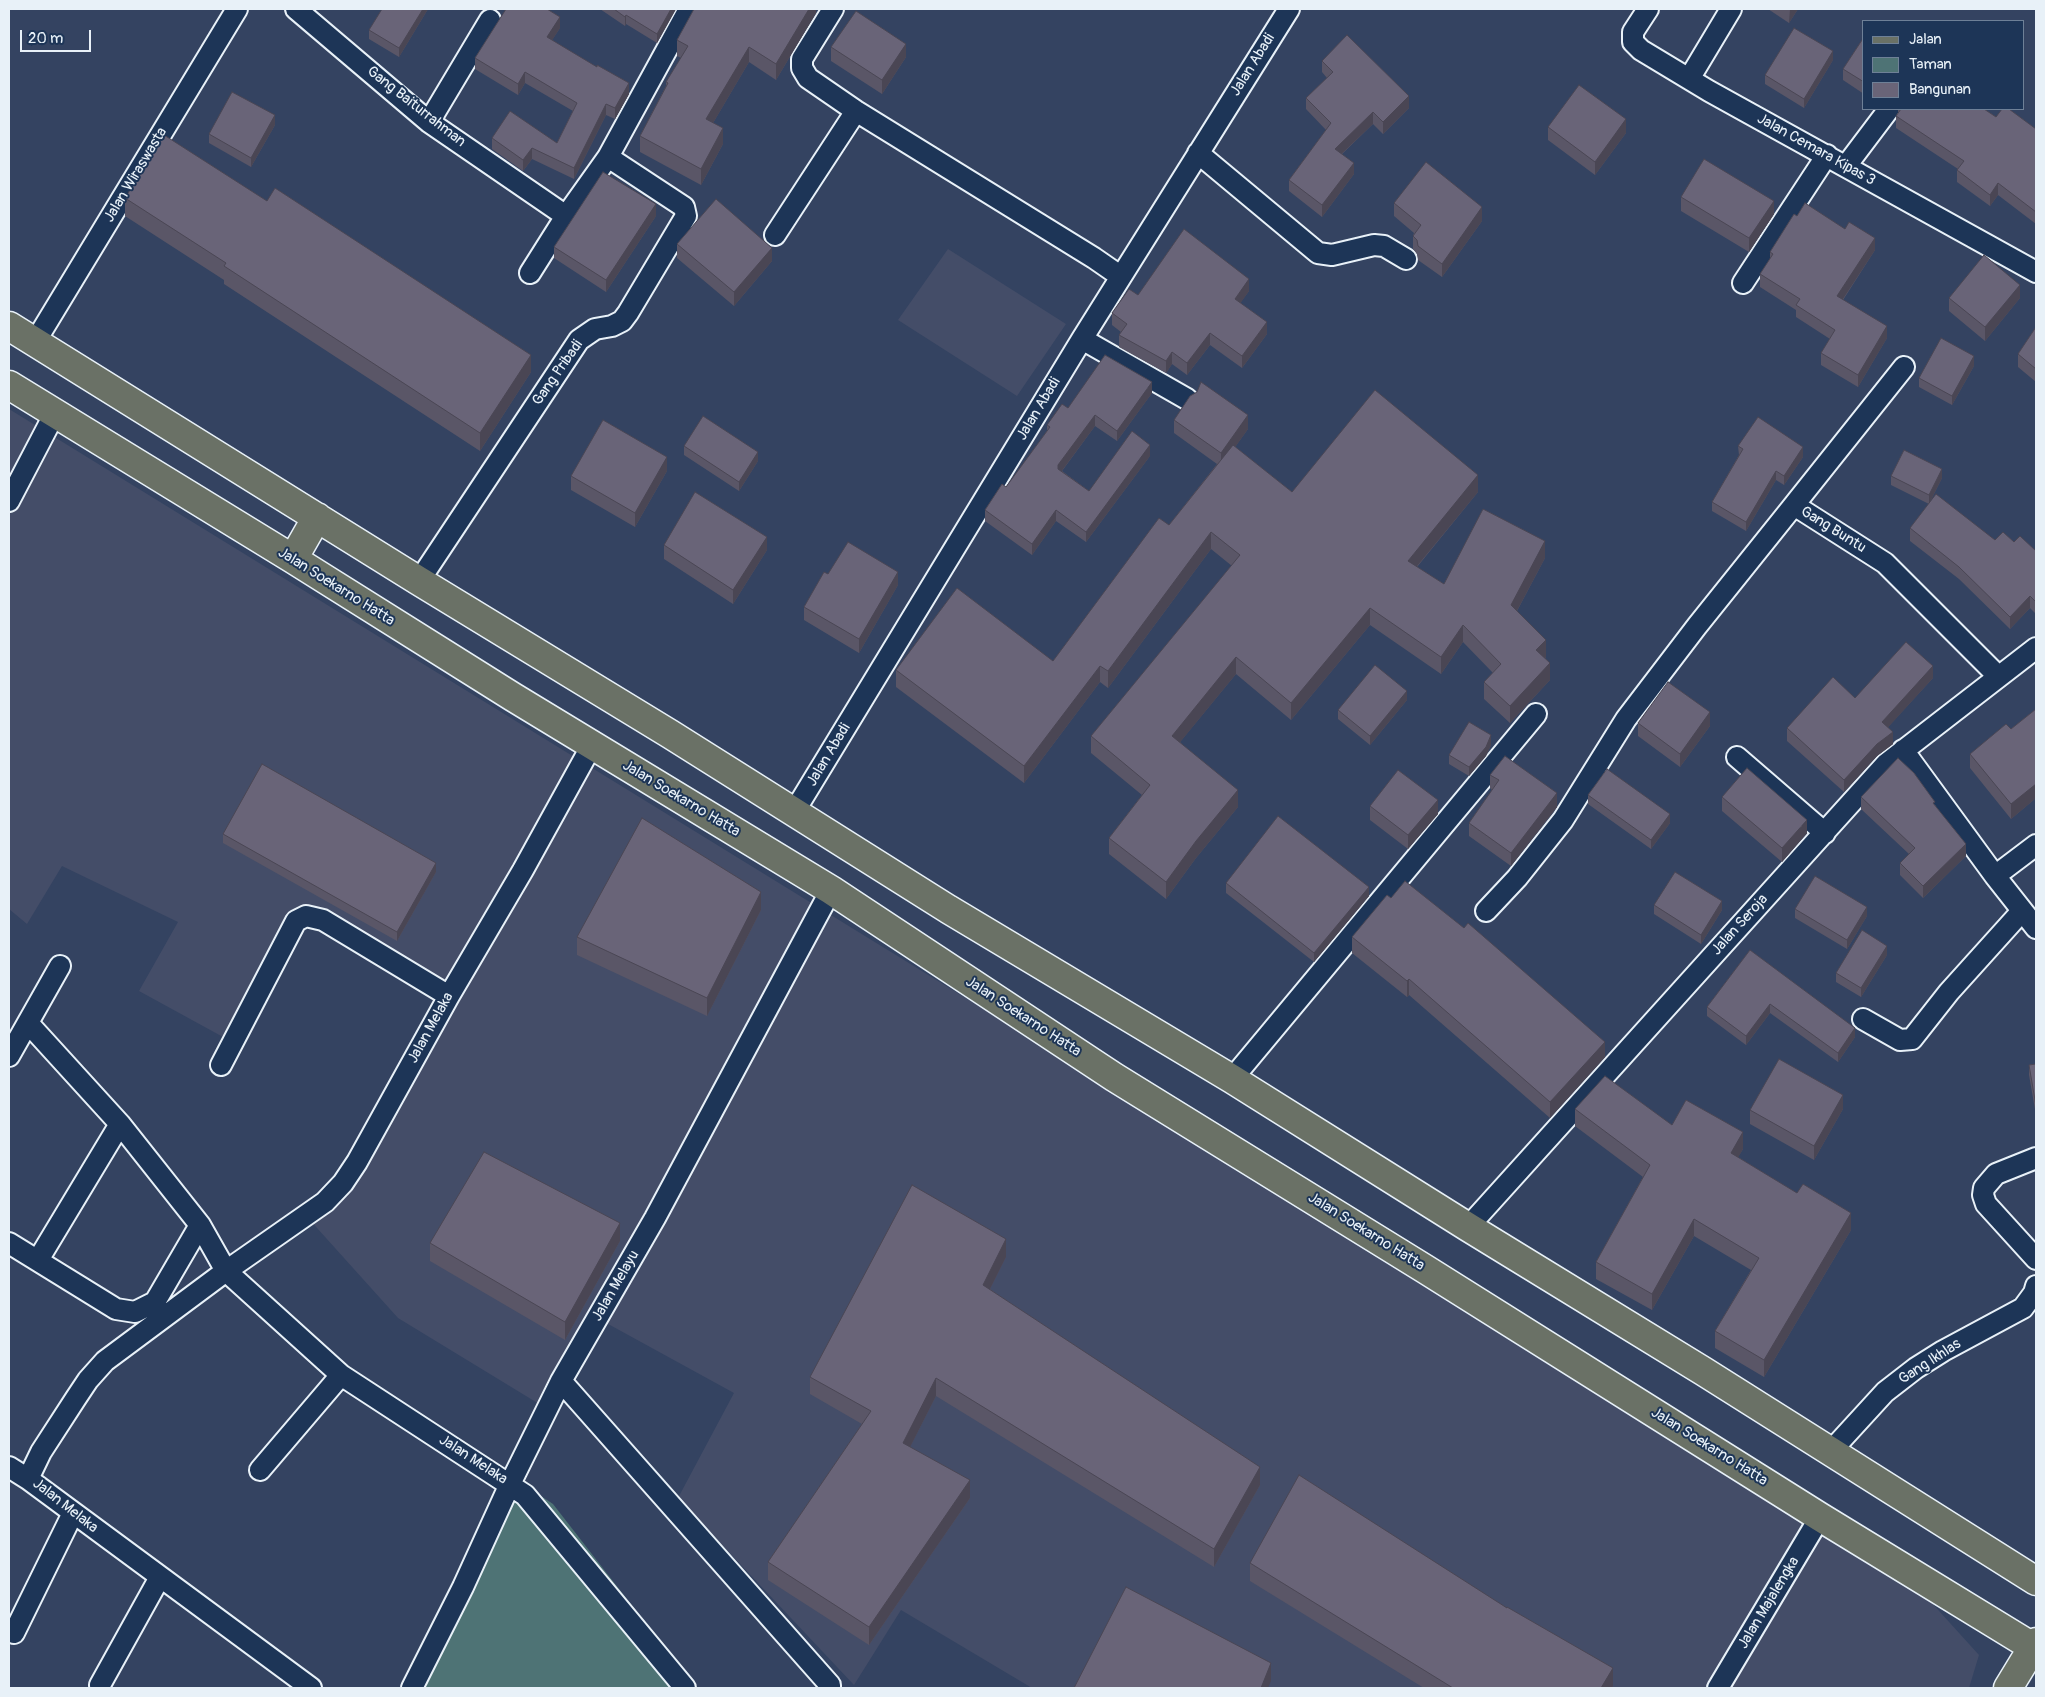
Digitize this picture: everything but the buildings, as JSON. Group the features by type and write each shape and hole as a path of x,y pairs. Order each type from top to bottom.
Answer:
{"main road":[{"path":"9,326 948,909 1232,1079 1468,1228 1703,1371 2036,1581"},
{"name":"Jalan Soekarno Hatta","path":"9,385 592,745 831,890 1114,1077 1434,1274 1820,1517 2035,1646"},
{"path":"293,559 317,517"},
{"path":"2008,1688 2035,1646"}],"street":[{"name":"Jalan Wiraswasta","path":"35,342 238,9"},
{"name":"Gang Baiturrahman","path":"296,9 429,122 566,216"},
{"path":"530,273 566,216 608,157 689,9"},
{"path":"833,9 802,59 802,68 808,78 856,111 1120,276"},
{"name":"Jalan Abadi","path":"794,812 1120,276 1289,9"},
{"name":"Jalan Cemara Kipas 3","path":"1648,9 1634,32 1633,42 1641,50 1689,79 2036,272"},
{"path":"1689,79 1731,9"},
{"path":"429,122 490,20"},
{"path":"1846,166 1888,110"},
{"path":"775,235 856,111"},
{"path":"1198,153 1318,253 1332,255 1374,246 1384,246 1406,259"},
{"path":"1743,283 1827,155"},
{"name":"Gang Pribadi","path":"419,581 579,340 595,329 612,326 622,321 686,216 684,207 608,157"},
{"path":"1082,339 1186,399"},
{"name":"Gang Buntu","path":"1904,367 1794,505 1885,563 1998,676"},
{"path":"9,501 55,413"},
{"path":"1486,912 1517,878 1563,820 1626,718 1794,505"},
{"name":"Jalan Seroja","path":"1468,1228 1873,778 1903,750 2036,648"},
{"path":"1232,1079 1536,714"},
{"name":"Jalan Melaka","path":"311,1688 28,1479 41,1452 76,1398 88,1380 106,1361 226,1271 325,1202 343,1184 449,996 523,870 592,745"},
{"path":"1903,750 1995,876 2036,928"},
{"path":"1737,757 1824,833"},
{"path":"1995,876 2036,845"},
{"name":"Jalan Melayu","path":"412,1688 561,1381 655,1218 831,890"},
{"path":"1863,1019 1900,1040 1912,1039 1950,992 2022,911"},
{"path":"221,1065 296,921 306,916 323,920 449,996"},
{"path":"9,1056 60,966"},
{"path":"28,1023 120,1124 200,1225 226,1271"},
{"path":"38,1260 120,1124"},
{"path":"2036,1158 1996,1174 1984,1188 1986,1204 2036,1259"},
{"path":"9,1243 116,1309 135,1312 155,1302 200,1225"},
{"name":"Jalan Melaka","path":"226,1271 341,1375 525,1495 685,1688"},
{"name":"Gang Ikhlas","path":"1831,1451 1885,1392 1916,1368 1943,1351 2023,1308 2036,1286"},
{"path":"260,1470 341,1375"},
{"path":"561,1381 830,1685 830,1688"},
{"path":"9,1468 28,1479"},
{"path":"14,1633 73,1513"},
{"name":"Jalan Majalengka","path":"1718,1688 1820,1517"},
{"path":"100,1685 160,1577"}],"shaded area":[{"path":"948,249 1066,324 1017,396 898,320"},
{"path":"9,409 1911,1580 1979,1655 1969,1688 1032,1688 901,1610 854,1685 678,1498 734,1393 599,1319 549,1410 398,1318 308,1218 364,1153 454,990 307,904 234,1043 139,991 178,922 62,866 27,924 9,909"}],"green space":[{"path":"517,1480 553,1504 696,1688 420,1688"}]}
